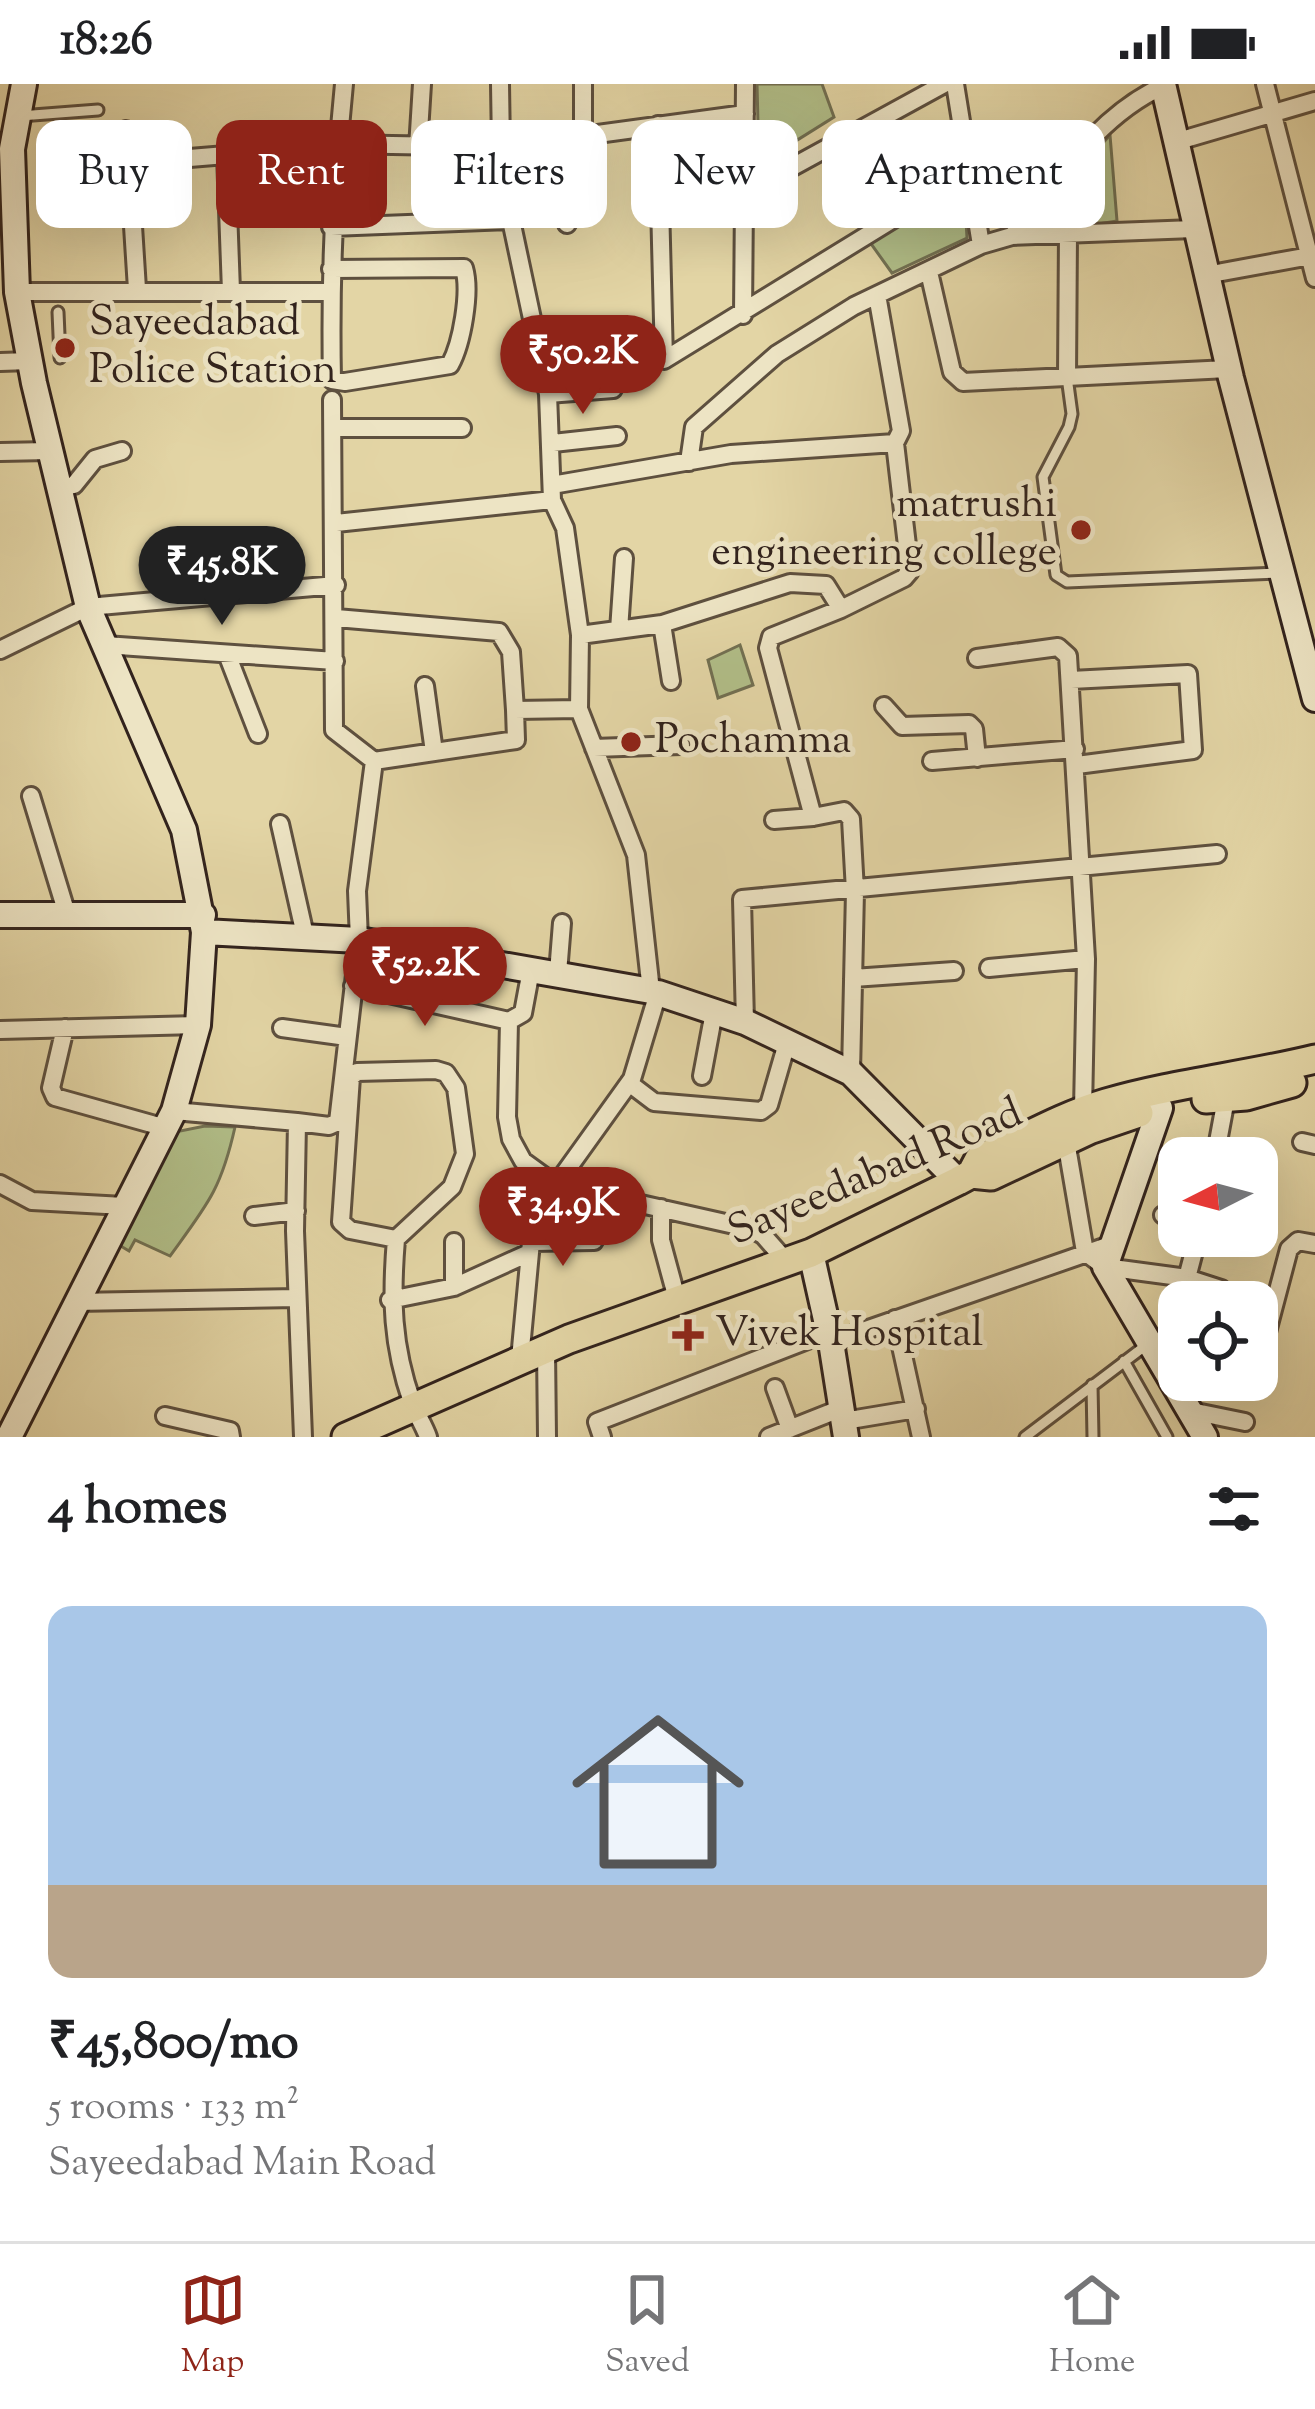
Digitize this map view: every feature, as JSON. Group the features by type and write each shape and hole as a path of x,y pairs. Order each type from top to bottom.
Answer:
{"main road":[{"path":"9,1437 170,1119 198,1025 203,923 184,830 88,607 28,353 17,292 6,149 19,116 24,84"},
{"path":"1163,85 1228,369 1315,699"},
{"path":"0,915 67,914 203,923 358,940 654,992 745,1022 851,1072 964,1178 980,1159 1083,1110 1159,1090 1228,1088 1315,1058"},
{"name":"Sayeedabad Road","path":"346,1437 533,1354 798,1257 964,1178 991,1176 1116,1119 1228,1088 1315,1077"},
{"path":"1158,1356 1101,1254 1160,1108"},
{"path":"798,1257 830,1337 844,1422"},
{"path":"1186,1401 1205,1437"}],"street":[{"path":"340,120 344,84"},
{"path":"420,120 422,84"},
{"path":"500,84 501,120"},
{"path":"584,84 584,120"},
{"path":"745,84 745,120"},
{"path":"798,164 944,84"},
{"path":"955,84 961,120"},
{"path":"1265,84 1315,278"},
{"path":"1012,236 1106,122 1132,100 1163,85"},
{"path":"1175,142 1315,101"},
{"path":"698,120 745,114"},
{"path":"192,158 226,155 231,291"},
{"path":"133,228 137,289"},
{"path":"331,228 330,292 335,382 449,365 461,335 467,284 464,268 331,269"},
{"path":"513,228 548,394 552,493 565,528 580,635 579,709 636,855 654,992 629,1084 556,1185 530,1247 533,1354 547,1437"},
{"path":"661,228 664,360 881,228"},
{"path":"743,228 743,315"},
{"path":"979,228 981,244"},
{"path":"689,462 694,427 777,354 877,295 981,244 1012,236 1194,229"},
{"path":"1067,377 1068,233"},
{"path":"1206,275 1312,256"},
{"path":"928,272 956,378 963,382 1228,369"},
{"path":"17,292 330,292"},
{"path":"813,817 768,647 771,637 842,609 910,572 895,442 901,431 877,295"},
{"path":"0,362 28,353"},
{"path":"548,394 613,388"},
{"path":"332,400 334,730 374,761 516,740 511,652 499,632 336,618"},
{"path":"333,428 462,428"},
{"path":"553,442 617,436"},
{"path":"336,523 552,493 730,454 895,442"},
{"path":"0,452 49,451"},
{"path":"58,488 74,485 95,459 122,451"},
{"path":"619,630 624,558"},
{"path":"580,635 662,624 790,583 822,582 842,609"},
{"path":"0,650 88,607 336,586"},
{"path":"662,624 671,681"},
{"path":"105,645 335,661"},
{"path":"977,658 1058,647 1067,651 1086,959 1083,1110"},
{"path":"227,655 258,734"},
{"path":"932,761 1192,750 1188,674 1071,680"},
{"path":"425,686 434,752"},
{"path":"884,706 902,726 969,724 977,758"},
{"path":"515,710 579,709"},
{"path":"594,748 681,745"},
{"path":"374,761 357,891 341,1222 350,1230 396,1239"},
{"path":"31,796 67,914"},
{"path":"774,820 844,811 850,815 855,891 851,1072"},
{"path":"280,824 305,935"},
{"path":"745,1022 742,899 1217,854"},
{"path":"558,973 562,923"},
{"path":"989,968 1086,959"},
{"path":"353,986 508,1021 523,1013 531,970"},
{"path":"853,978 954,971"},
{"path":"702,1076 714,1012"},
{"path":"508,1021 507,1117 523,1161 556,1185 752,1229 798,1257"},
{"path":"0,1030 198,1025"},
{"path":"65,1028 51,1088 55,1097 170,1119 329,1126 343,1122"},
{"path":"282,1028 347,1036"},
{"path":"629,1084 654,1102 761,1112 770,1105 787,1043"},
{"path":"343,1122 354,1073 436,1070 446,1073 456,1088 465,1154 452,1187 396,1239 390,1300 413,1406 428,1437"},
{"path":"1219,1137 1228,1088"},
{"path":"297,1122 303,1437"},
{"path":"1066,1141 1101,1254"},
{"path":"0,1184 32,1201 124,1206"},
{"path":"661,1208 661,1240 677,1299"},
{"path":"254,1216 296,1211"},
{"path":"390,1300 454,1287 530,1247 594,1241"},
{"path":"1278,1291 1289,1250 1298,1241 1315,1244"},
{"path":"454,1242 454,1287"},
{"path":"602,1437 597,1422 830,1337 1101,1254 1192,1281"},
{"path":"1187,1278 1192,1257"},
{"path":"75,1302 297,1298"},
{"path":"895,1319 920,1437"},
{"path":"775,1388 790,1429"},
{"path":"770,1437 790,1429 916,1408"},
{"path":"1191,1411 1245,1422"},
{"path":"165,1416 230,1431 231,1437"}],"lane":[{"path":"19,116 98,110"},
{"path":"58,312 60,358"},
{"path":"28,353 60,341"},
{"path":"1067,377 1070,428 1043,477 1056,575 1066,582 1283,573"},
{"path":"1025,1437 1149,1343"},
{"path":"1124,1361 1167,1437"},
{"path":"1092,1384 1094,1437"}],"green space":[{"path":"757,84 822,84 834,117 822,120 798,140 798,120 758,120"},
{"path":"1110,135 1117,221 1105,223 1105,141"},
{"path":"891,228 966,228 967,238 892,273 869,241"},
{"path":"740,645 753,685 718,698 708,660"},
{"path":"235,1127 230,1149 203,1209 170,1256 135,1240 129,1251 119,1245 175,1132"}],"place":[{"name":"Sayeedabad Police Station","path":"65,348"},
{"name":"matrushi engineering college","path":"1081,530"},
{"name":"Pochamma","path":"631,742"},
{"name":"Vivek Hospital","path":"688,1335"}]}
